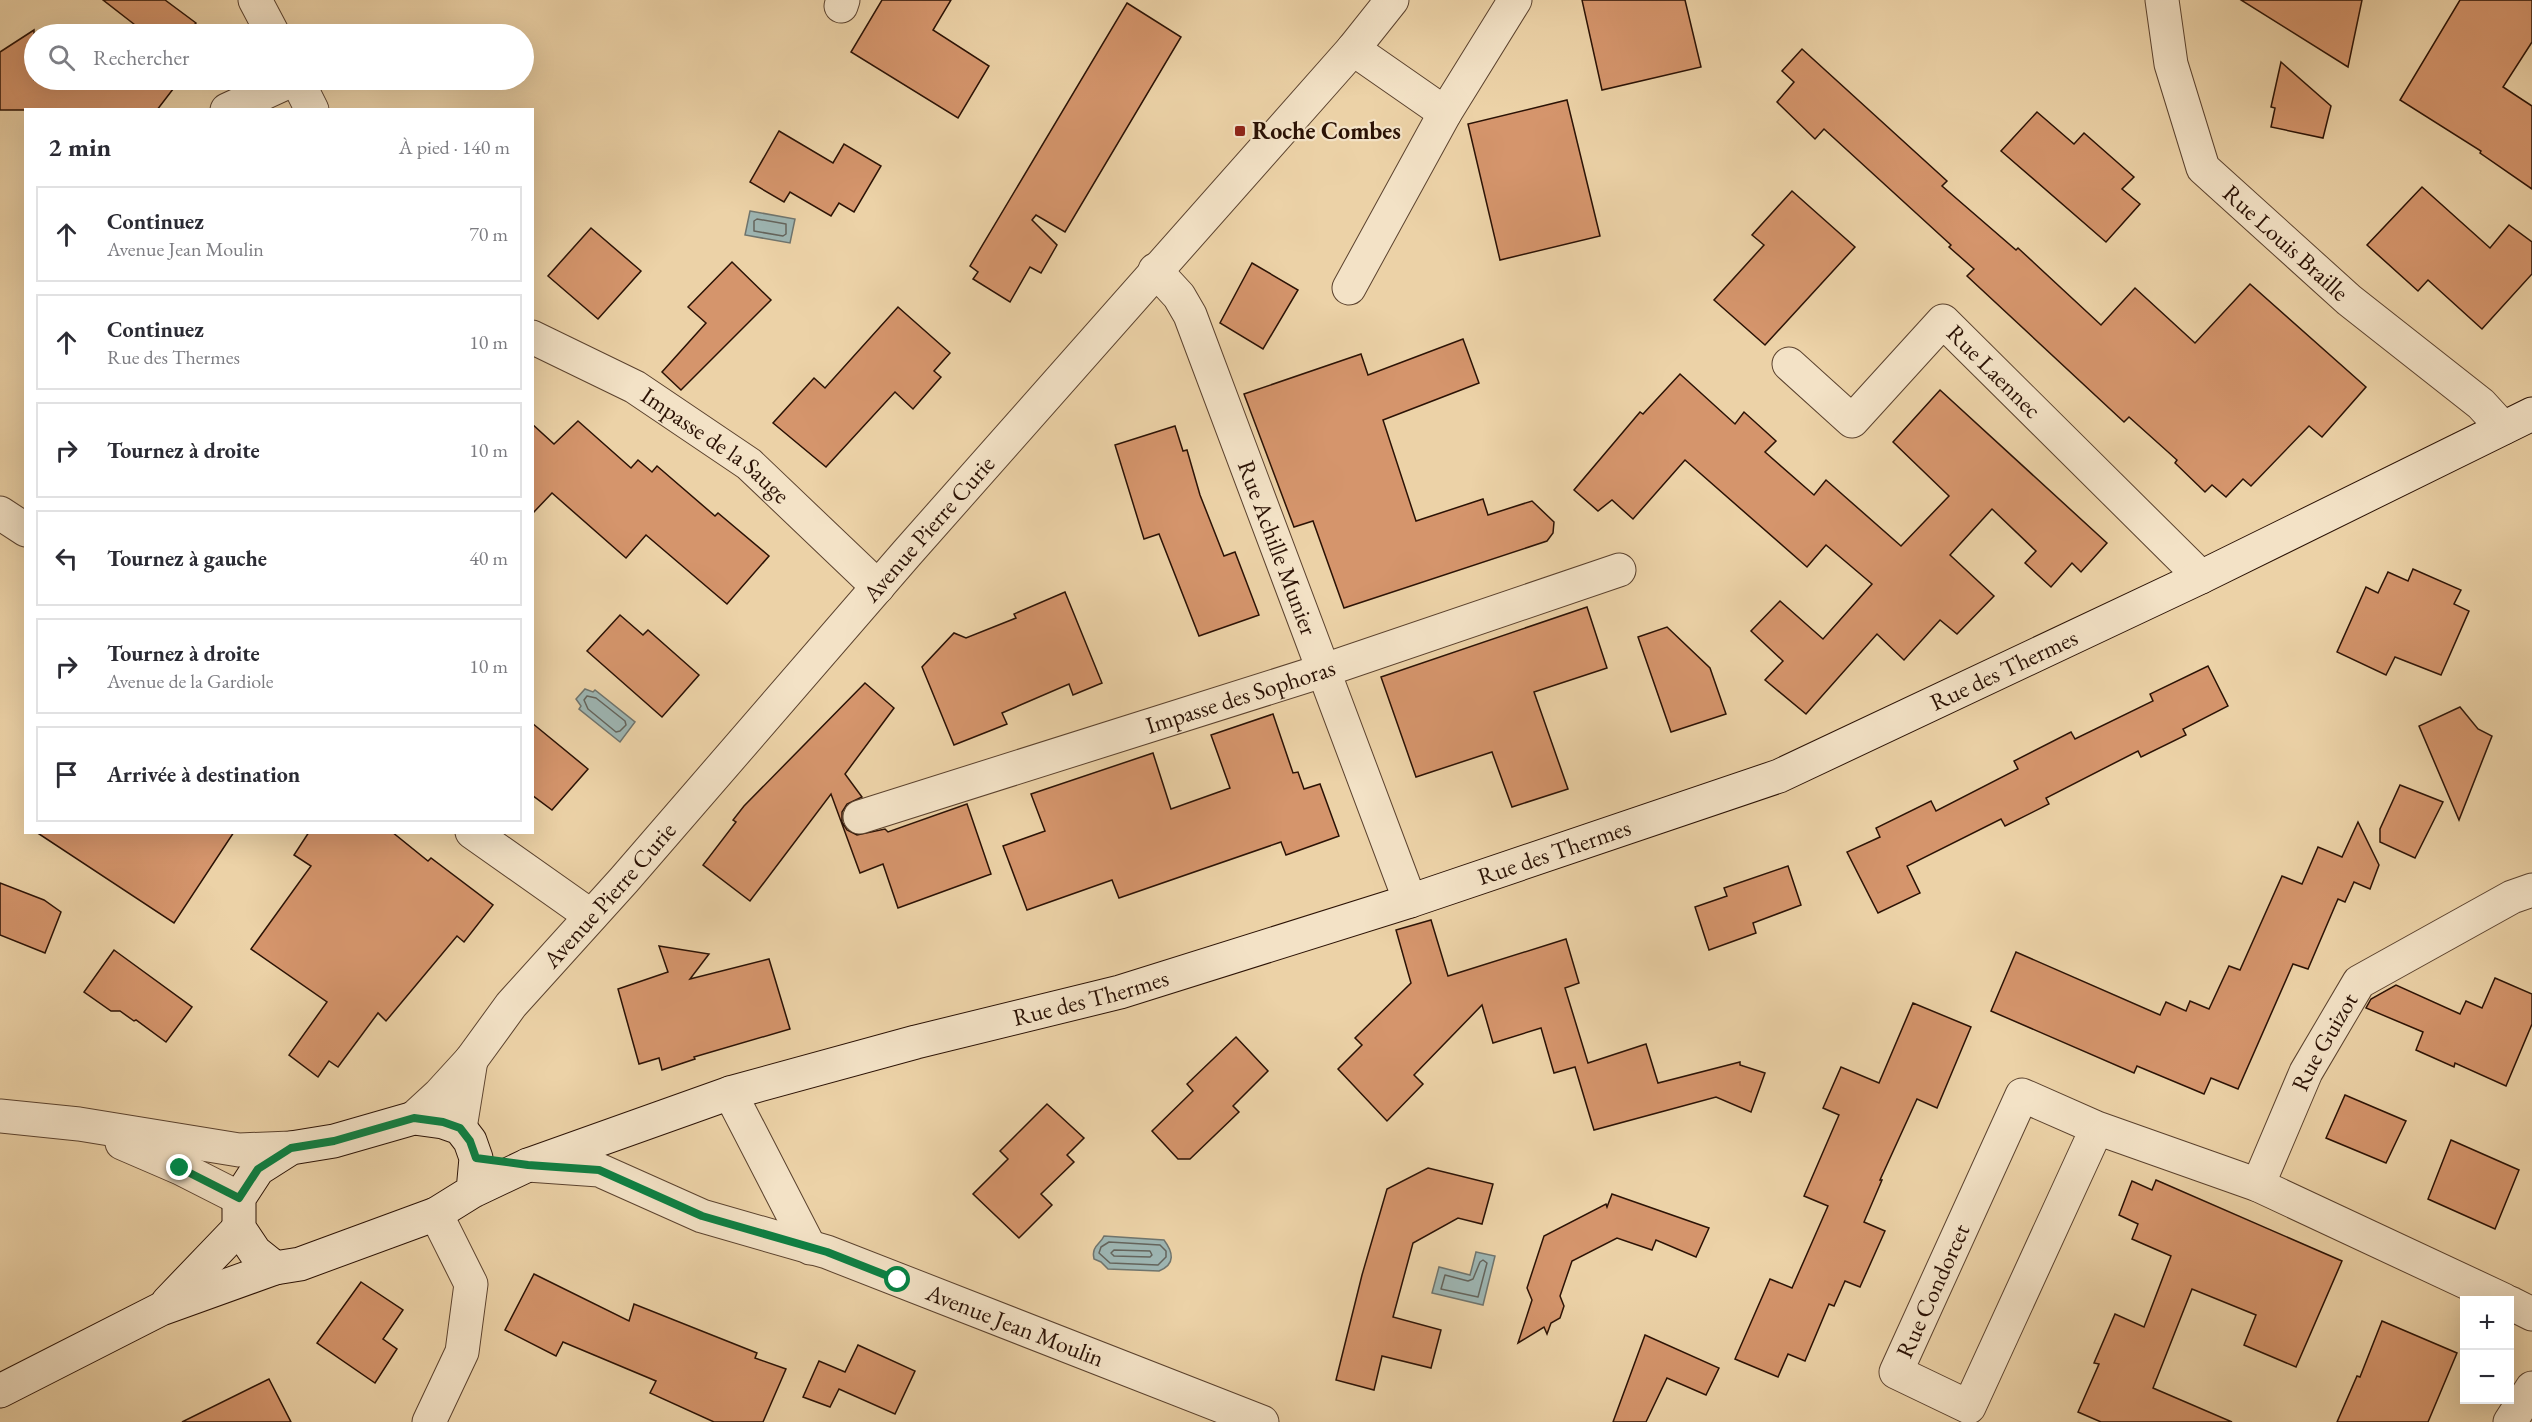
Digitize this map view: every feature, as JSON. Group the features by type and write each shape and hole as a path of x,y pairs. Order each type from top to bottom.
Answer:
{"street":[{"path":"255,0 268,24"},
{"name":"Avenue Pierre Curie","path":"414,1118 471,1060 511,1005 1155,270 1353,49 1392,0"},
{"path":"1349,288 1445,113 1515,0"},
{"name":"Rue Louis Braille","path":"2162,0 2171,64 2204,168 2349,300 2481,404 2503,428"},
{"path":"1353,49 1445,113"},
{"path":"231,108 270,90"},
{"path":"302,90 311,108"},
{"name":"Rue Achille Munier","path":"1155,270 1179,296 1190,315 1410,901"},
{"name":"Rue Laennec","path":"1789,364 1852,420 1943,321 2201,576"},
{"name":"Impasse de la Sauge","path":"534,338 635,387 749,464 878,587"},
{"name":"Rue des Thermes","path":"275,1268 300,1264 436,1214 473,1191 528,1165 730,1093 916,1042 1120,992 1410,901 1779,776 2201,576 2532,414"},
{"path":"0,513 24,529"},
{"name":"Impasse des Sophoras","path":"861,817 1322,671 1619,570"},
{"path":"474,834 591,916"},
{"name":"Rue Guizot","path":"2258,1185 2306,1072 2359,982 2512,897 2532,890"},
{"name":"Avenue Pierre Curie","path":"460,1128 471,1060"},
{"path":"730,1093 810,1248"},
{"name":"Rue Condorcet","path":"2097,1128 1969,1407 1896,1372 2022,1095 2097,1128 2258,1185 2495,1296"},
{"path":"0,1116 79,1124 239,1150 291,1148 334,1141 414,1118 443,1122 460,1128 470,1141 476,1158 473,1191"},
{"path":"79,1124 180,1168 239,1213 255,1252 275,1268"},
{"path":"162,1309 239,1213 258,1169 291,1148"},
{"name":"Rue des Thermes","path":"476,1158 528,1165"},
{"name":"Avenue Jean Moulin","path":"528,1165 599,1170 702,1216 837,1256 1262,1422"},
{"path":"429,1422 462,1352 471,1284 436,1214"},
{"path":"0,1390 162,1309 275,1268"},
{"path":"2514,1305 2532,1314"},
{"path":"2510,1422 2532,1388"}],"water":[{"path":"750,211 795,219 790,243 745,235"},
{"path":"585,689 593,692 595,690 635,722 620,742 579,709 581,706 576,699"},
{"path":"1104,1236 1164,1240 1171,1253 1170,1261 1159,1271 1108,1269 1094,1259 1093,1255"},
{"path":"1476,1252 1495,1256 1483,1305 1432,1293 1439,1267 1470,1275"}],"building":[{"path":"103,0 165,0 196,23 195,24 134,24"},
{"path":"882,0 951,0 933,30 989,66 958,118 851,52"},
{"path":"1582,0 1685,0 1701,67 1602,90"},
{"path":"2241,0 2362,0 2348,67"},
{"path":"2460,0 2532,0 2532,42 2503,87 2532,106 2532,189 2480,153 2481,151 2400,100"},
{"path":"1127,3 1181,37 1065,232 1036,215 1032,220 1057,245 1041,273 1030,267 1010,302 973,279 978,272 970,266"},
{"path":"24,36 24,90 172,90 159,108 0,110 0,52"},
{"path":"1802,49 1947,181 1942,186 2016,250 2018,248 2101,325 2135,288 2195,343 2250,284 2366,387 2322,437 2309,426 2251,486 2243,479 2226,497 2212,485 2205,492 2175,463 2177,460 2129,417 2124,422 1967,276 1974,269 1949,247 1951,245 1824,129 1815,139 1777,102 1794,82 1782,71"},
{"path":"2281,62 2331,106 2323,138 2271,127 2275,108 2271,107"},
{"path":"1567,100 1600,236 1500,260 1468,124"},
{"path":"2037,112 2074,144 2084,133 2134,177 2122,189 2140,204 2106,242 2001,151"},
{"path":"779,131 833,163 844,144 881,166 854,212 839,203 831,216 790,192 784,202 750,182"},
{"path":"2422,187 2490,248 2509,225 2532,242 2532,274 2482,329 2428,280 2418,291 2367,245"},
{"path":"1792,191 1855,247 1765,345 1714,300 1764,245 1752,235"},
{"path":"591,228 641,271 598,319 548,276"},
{"path":"732,262 771,300 681,390 662,372 706,323 688,307"},
{"path":"1252,263 1298,290 1263,349 1220,323"},
{"path":"898,307 950,353 934,371 941,377 913,409 895,392 826,467 773,423 814,378 825,388"},
{"path":"1463,339 1479,383 1383,420 1416,521 1483,499 1488,515 1532,501 1554,522 1553,533 1547,541 1344,608 1313,521 1294,527 1244,394 1361,354 1368,375"},
{"path":"1680,374 1735,424 1744,412 1776,441 1765,452 1814,495 1826,480 1901,546 1949,496 1893,442 1940,390 2107,543 2081,572 2072,563 2051,587 2025,563 2036,551 1992,509 1950,555 1994,596 1957,634 1940,620 1904,660 1877,634 1806,714 1765,680 1783,661 1751,631 1780,601 1823,639 1872,584 1826,545 1807,567 1685,460 1633,519 1612,500 1598,511 1574,490 1640,412 1643,414"},
{"path":"578,421 631,468 638,460 652,472 657,466 715,516 718,513 769,556 727,604 646,535 626,558 552,493 534,512 534,426 554,444"},
{"path":"1175,426 1183,451 1187,450 1200,495 1224,556 1235,552 1259,615 1199,636 1159,534 1144,539 1115,445"},
{"path":"2413,569 2461,590 2454,604 2469,611 2441,675 2395,657 2386,675 2337,652 2366,587 2378,593 2388,572 2408,581"},
{"path":"1065,592 1102,683 1073,695 1069,684 1002,713 1007,724 954,745 922,667 954,633 966,638 1016,618 1014,614"},
{"path":"1587,607 1607,668 1534,692 1568,789 1512,807 1492,752 1416,777 1381,677"},
{"path":"620,615 643,635 648,630 699,675 662,717 587,651"},
{"path":"1667,627 1710,668 1726,714 1671,732 1638,637"},
{"path":"2208,666 2228,706 2183,729 2186,735 2141,757 2138,751 2046,798 2049,804 2005,826 2001,819 1907,866 1920,893 1878,913 1847,852 1880,837 1876,828 1931,801 1936,811 2018,769 2014,761 2071,732 2075,739 2153,701 2150,694"},
{"path":"865,683 894,708 845,774 862,797 847,804 842,812 842,822 847,830 857,835 885,829 888,832 967,804 991,874 898,908 883,864 860,873 831,794 750,901 703,865 736,822 733,820 744,806"},
{"path":"2460,707 2478,729 2492,736 2459,820 2419,726"},
{"path":"1273,714 1293,773 1298,772 1304,789 1320,784 1339,836 1286,855 1281,842 1119,898 1112,880 1027,910 1003,846 1045,831 1031,794 1153,753 1171,809 1230,788 1211,735"},
{"path":"534,725 588,769 552,810 534,796"},
{"path":"2400,785 2443,802 2415,858 2380,842 2380,829"},
{"path":"2358,822 2379,865 2370,889 2354,882 2345,902 2338,899 2308,969 2293,964 2238,1089 2211,1078 2204,1094 2137,1066 2134,1073 1991,1011 2016,952 2160,1015 2166,1002 2186,1011 2190,1001 2209,1009 2229,966 2240,970 2282,876 2302,884 2318,847 2342,857"},
{"path":"39,834 233,834 174,923"},
{"path":"308,834 394,834 428,861 431,858 493,905 464,942 457,936 386,1021 378,1013 338,1067 329,1061 318,1077 289,1055 327,1002 251,949 311,866 294,855"},
{"path":"1788,866 1801,905 1753,923 1756,933 1709,950 1695,907 1727,896 1724,888"},
{"path":"0,883 44,900 61,912 45,953 0,935"},
{"path":"1431,920 1448,976 1566,939 1579,983 1565,988 1588,1063 1646,1044 1658,1083 1740,1062 1740,1065 1765,1073 1751,1112 1716,1097 1594,1130 1575,1067 1554,1073 1541,1028 1493,1043 1482,1005 1414,1075 1423,1084 1387,1121 1338,1069 1362,1045 1355,1038 1411,983 1396,930"},
{"path":"659,946 709,954 690,979 769,959 790,1029 694,1057 695,1059 662,1070 659,1058 639,1064 618,989 668,972"},
{"path":"114,950 192,1007 166,1042 136,1020 134,1021 120,1011 111,1011 84,992"},
{"path":"2495,978 2532,994 2532,1024 2506,1086 2455,1063 2454,1067 2416,1050 2423,1032 2366,1008 2371,999 2396,985 2460,1014 2466,1001 2482,1008"},
{"path":"1913,1003 1971,1027 1937,1108 1917,1099 1880,1180 1882,1180 1864,1222 1885,1231 1860,1287 1845,1281 1834,1306 1829,1304 1805,1361 1788,1354 1778,1377 1735,1359 1770,1279 1792,1288 1828,1206 1804,1196 1839,1115 1823,1108 1841,1067 1879,1083"},
{"path":"1236,1037 1268,1071 1233,1106 1239,1112 1190,1159 1178,1159 1152,1131 1193,1091 1187,1084"},
{"path":"2345,1095 2406,1121 2386,1163 2326,1138"},
{"path":"1047,1104 1084,1138 1067,1155 1074,1162 1041,1194 1052,1205 1019,1238 973,1194 1008,1159 1000,1151"},
{"path":"2451,1140 2519,1170 2495,1229 2428,1199"},
{"path":"1428,1168 1493,1184 1482,1224 1458,1218 1413,1243 1393,1317 1441,1330 1431,1368 1382,1356 1374,1390 1336,1380 1362,1275 1387,1189"},
{"path":"2156,1180 2342,1261 2296,1367 2244,1345 2256,1315 2192,1289 2153,1388 2232,1422 2101,1422 2078,1412 2099,1364 2094,1363 2115,1314 2144,1327 2171,1256 2132,1239 2138,1224 2119,1215 2132,1181 2152,1190"},
{"path":"1612,1194 1709,1228 1696,1257 1656,1240 1652,1250 1617,1238 1572,1261 1560,1296 1564,1306 1560,1318 1551,1323 1547,1334 1544,1327 1518,1343 1532,1300 1527,1288 1544,1236 1606,1204 1607,1207"},
{"path":"534,1274 629,1321 634,1304 757,1353 755,1358 786,1369 763,1422 714,1422 650,1393 656,1381 563,1342 556,1356 505,1330"},
{"path":"361,1282 403,1310 383,1339 397,1349 375,1383 317,1343"},
{"path":"2382,1321 2457,1353 2428,1422 2337,1422 2357,1376 2360,1377"},
{"path":"1645,1335 1719,1368 1706,1395 1667,1378 1646,1422 1613,1422"},
{"path":"858,1345 915,1371 895,1414 839,1389 830,1407 803,1397 819,1361 845,1372"},
{"path":"269,1379 291,1422 182,1422"}],"place":[{"name":"Roche Combes","path":"1240,131"}],"route":[{"path":"180,1168 239,1198 258,1169 291,1148 334,1141 414,1118 443,1122 460,1128 470,1141 476,1158 528,1165 599,1170 702,1216 827,1252 898,1280"}]}
